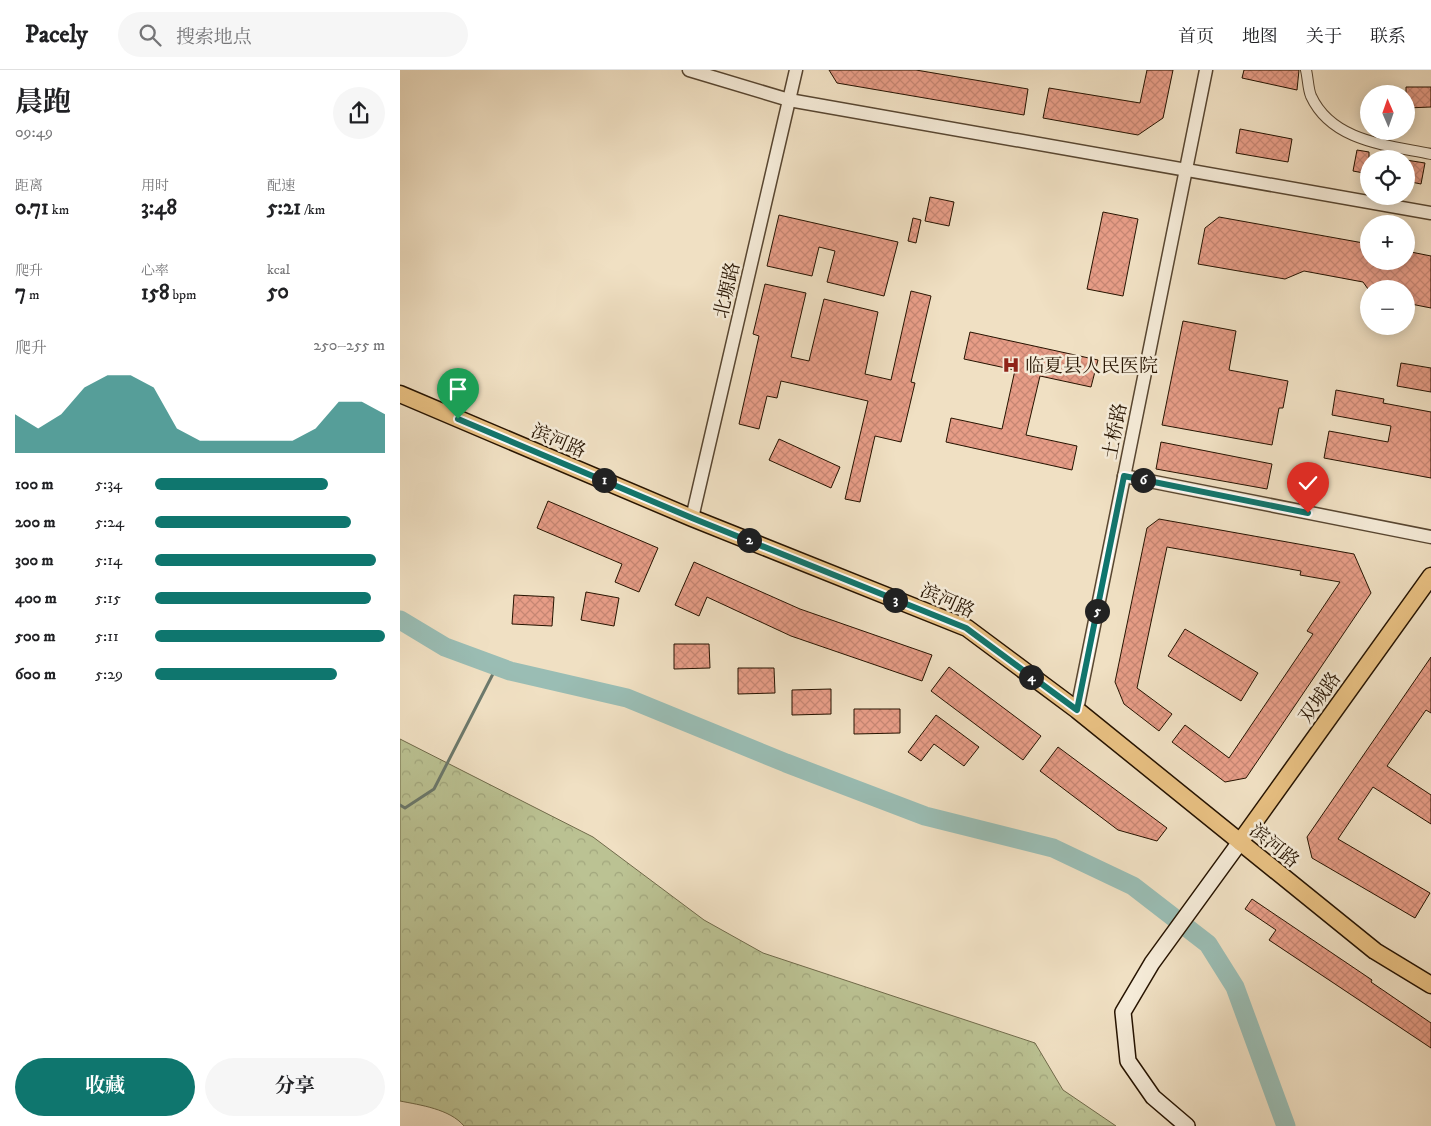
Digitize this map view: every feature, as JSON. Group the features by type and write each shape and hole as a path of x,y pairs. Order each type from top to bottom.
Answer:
{"main road":[{"name":"滨河路","path":"400,394 692,518 966,628 1077,710 1376,951 1431,985"},
{"name":"双城路","path":"1240,842 1431,576"},
{"path":"1187,1126 1153,1097 1128,1062 1123,1012 1162,948 1240,842"}],"street":[{"path":"688,70 789,100 1186,168 1431,213"},
{"name":"北塬路","path":"692,518 796,70"},
{"name":"土桥路","path":"1077,710 1206,70"},
{"path":"1306,70 1310,95 1315,103 1326,117 1346,133 1357,139 1431,154"},
{"path":"1124,476 1431,537"}],"green space":[{"path":"400,739 593,837 704,920 763,953 1035,1043 1063,1090 1116,1126 464,1126 451,1115 425,1106 400,1101"}],"building":[{"path":"829,70 916,70 1028,89 1024,115 837,83"},
{"path":"1147,70 1173,70 1163,118 1138,135 1043,118 1049,88 1140,103"},
{"path":"1244,70 1299,70 1297,90 1242,78"},
{"path":"1415,87 1431,87 1431,107 1415,108"},
{"path":"1240,129 1292,139 1288,162 1236,153"},
{"path":"1357,150 1360,150 1360,172 1353,171"},
{"path":"1415,161 1425,163 1421,184 1415,183"},
{"path":"930,197 954,202 949,226 925,221"},
{"path":"1103,212 1138,219 1123,296 1087,289"},
{"path":"779,215 898,242 884,296 827,282 835,251 819,247 812,276 767,266"},
{"path":"1219,217 1360,242 1360,270 1415,270 1415,253 1431,256 1431,308 1415,305 1415,280 1360,281 1304,271 1285,279 1198,264 1205,228"},
{"path":"913,218 921,220 916,243 908,241"},
{"path":"765,284 806,293 791,357 809,361 824,299 878,312 865,374 891,380 911,291 931,296 911,382 915,383 901,442 875,436 860,502 845,499 868,401 781,381 777,398 767,396 759,429 739,424 759,336 753,334"},
{"path":"1183,321 1236,331 1229,370 1288,381 1283,408 1279,408 1272,445 1162,425"},
{"path":"970,332 1098,360 1091,387 1040,376 1026,435 1077,446 1072,470 946,442 951,418 1002,429 1015,370 964,359"},
{"path":"1401,363 1431,368 1431,392 1397,386"},
{"path":"1336,390 1384,399 1383,403 1431,412 1431,478 1324,458 1329,431 1388,442 1391,426 1332,415"},
{"path":"779,439 840,467 831,488 769,460"},
{"path":"1161,442 1272,464 1267,489 1156,469"},
{"path":"548,501 658,548 639,592 615,582 622,564 537,528"},
{"path":"1159,519 1354,554 1371,593 1246,778 1225,782 1172,742 1185,725 1229,758 1313,634 1307,631 1340,582 1300,575 1301,571 1167,547 1137,688 1172,714 1159,731 1124,704 1115,682 1147,528"},
{"path":"694,562 800,609 932,655 922,681 791,636 707,597 699,616 675,605"},
{"path":"586,592 619,598 614,626 581,620"},
{"path":"514,595 554,597 552,626 512,624"},
{"path":"1185,629 1258,673 1241,701 1168,656"},
{"path":"674,644 709,644 710,668 674,669"},
{"path":"1431,657 1431,713 1426,710 1387,766 1431,795 1431,824 1373,787 1338,839 1430,893 1415,918 1312,858 1307,837"},
{"path":"949,667 1041,736 1023,760 931,691"},
{"path":"738,668 774,668 775,693 738,694"},
{"path":"831,689 831,714 792,715 792,690"},
{"path":"854,709 900,709 900,733 854,734"},
{"path":"936,715 979,747 964,766 934,744 921,761 908,752"},
{"path":"1058,747 1167,828 1157,841 1118,830 1040,771"},
{"path":"1252,899 1372,980 1371,982 1431,1023 1431,1048 1269,940 1276,930 1245,909"}],"waterway":[{"path":"400,620 445,647 510,671 627,698 786,763 925,816 1053,848 1133,886 1208,944 1235,987 1286,1126"},
{"path":"400,805 405,808 434,789 497,666"}],"place":[{"name":"临夏县人民医院","path":"1011,365"}],"route":[{"path":"458,419 692,518 966,628 1077,710 1124,476 1308,513"}]}
